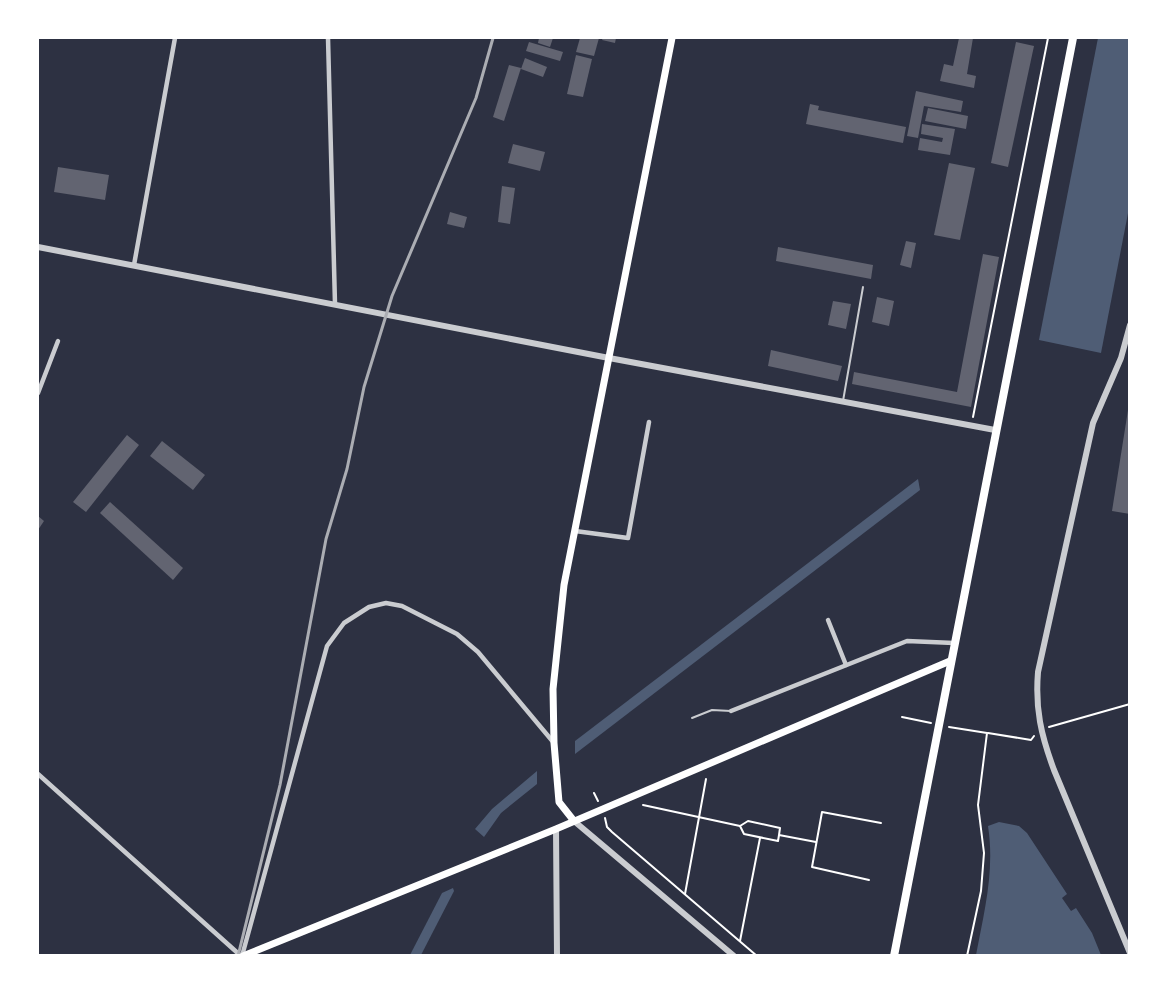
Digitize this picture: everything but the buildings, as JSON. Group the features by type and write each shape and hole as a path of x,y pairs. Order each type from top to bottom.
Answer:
{"main road":[{"path":"574,821 559,802 554,743 553,689 564,585 672,38"},
{"path":"894,956 1073,38"},
{"path":"242,956 556,830 950,661"}],"street":[{"path":"134,265 175,38"},
{"path":"328,38 335,304"},
{"path":"38,247 995,430"},
{"path":"1130,325 1121,358 1093,423 1040,661 1035,699 1041,729 1054,770 1130,952"},
{"path":"38,393 58,341"},
{"path":"575,531 628,538 649,422"},
{"path":"38,774 242,956 327,646 344,623 369,607 386,603 402,606 457,634 478,652 554,743"},
{"path":"828,620 846,665"},
{"path":"731,711 907,641 954,643"},
{"path":"574,821 734,956"},
{"path":"556,830 557,956"}],"lane":[{"path":"843,401 863,287"},
{"path":"692,718 712,710 731,711"}],"path":[{"path":"972,425 1048,38"},
{"path":"902,717 1031,740 1041,729 1130,704"},
{"path":"967,956 981,891 984,853 978,805 987,733"},
{"path":"685,894 705,779"},
{"path":"594,793 607,827 757,956"},
{"path":"643,805 740,826 748,821 780,828 778,841 744,834 740,826"},
{"path":"869,880 812,867 822,812 881,823"},
{"path":"779,834 816,842"},
{"path":"740,941 760,838"}],"water":[{"path":"1098,38 1130,38 1129,208 1101,353 1039,340"},
{"path":"918,479 920,490 575,754 575,741"},
{"path":"537,771 537,784 501,813 484,837 475,829 492,809"},
{"path":"999,822 1019,826 1027,833 1067,894 1062,898 1071,911 1076,908 1092,933 1101,955 976,955 989,875 988,826"},
{"path":"453,888 454,891 421,955 410,955 442,893"}],"railway":[{"path":"238,956 280,785 326,539 347,469 364,387 392,296 476,98 493,38"}]}
